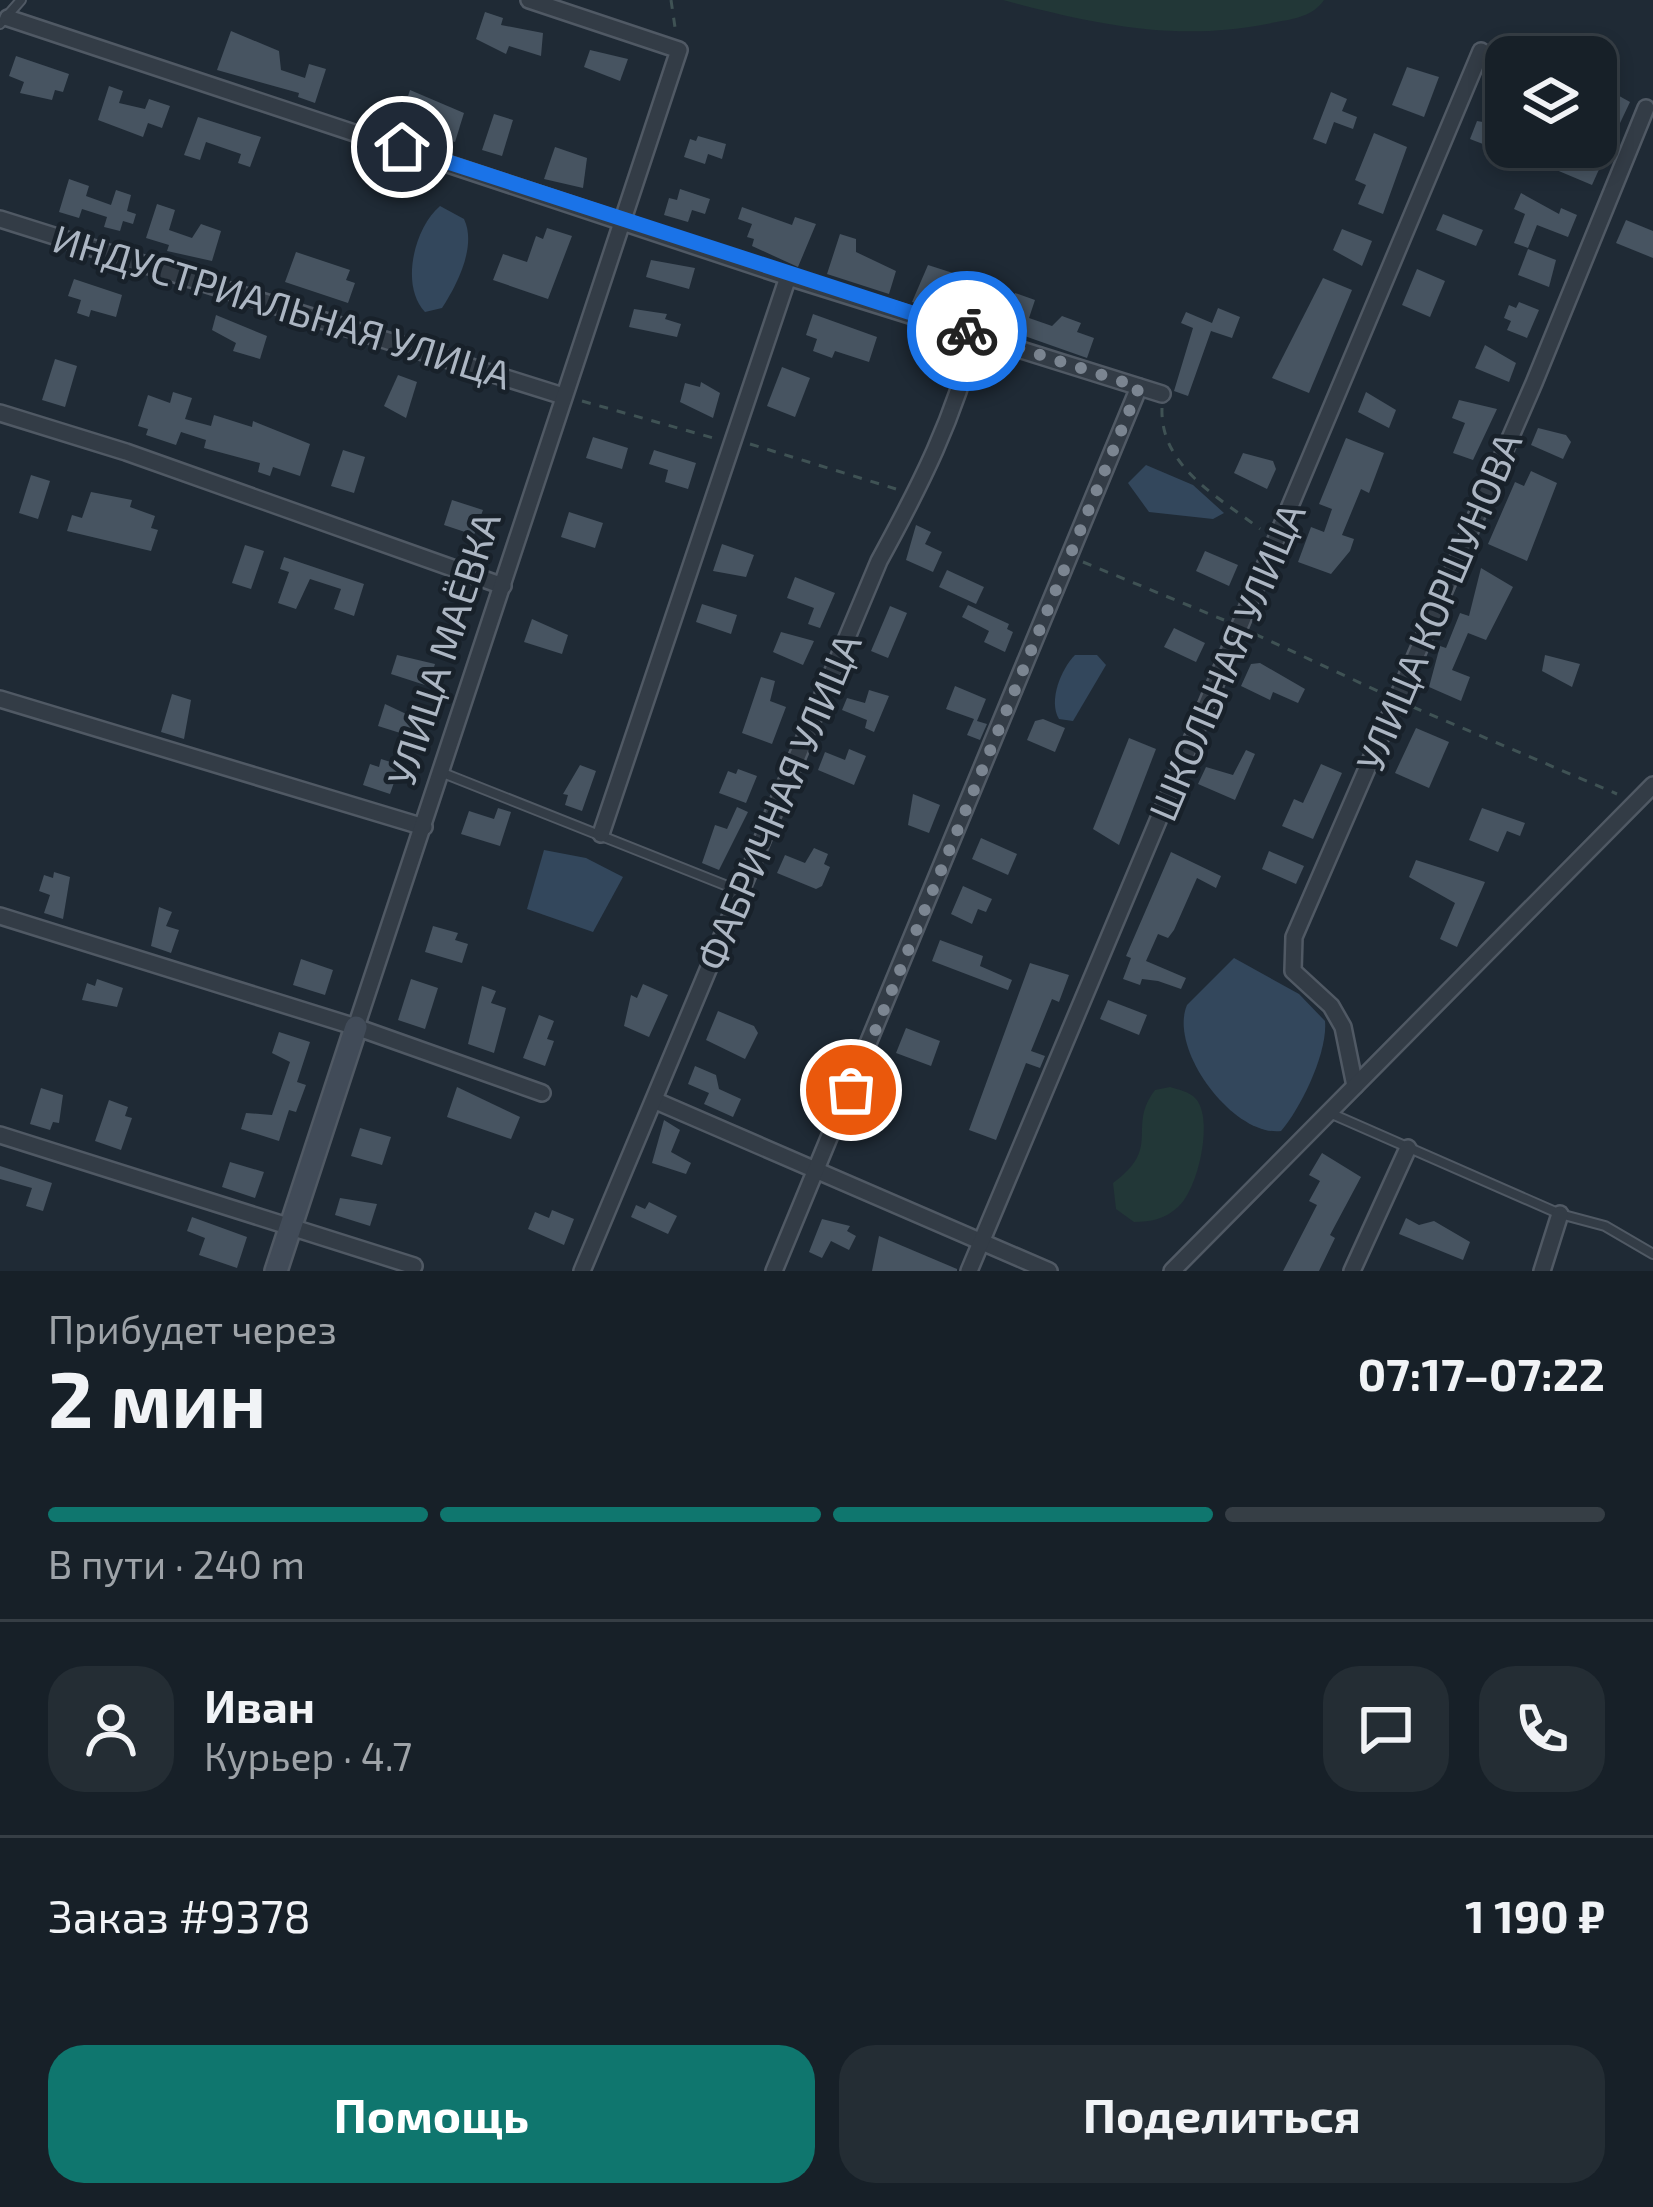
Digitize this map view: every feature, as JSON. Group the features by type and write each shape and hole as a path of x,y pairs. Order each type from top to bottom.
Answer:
{"street":[{"path":"529,0 679,50"},
{"path":"4,21 1162,394"},
{"name":"УЛИЦА МАЁВКА","path":"277,1271 679,50"},
{"name":"ШКОЛЬНАЯ УЛИЦА","path":"969,1271 1481,52"},
{"name":"УЛИЦА КОРШУНОВА","path":"1355,1086 1343,1027 1331,1006 1293,970 1290,957 1646,109"},
{"name":"ИНДУСТРИАЛЬНАЯ УЛИЦА","path":"0,219 563,395"},
{"path":"601,834 788,277"},
{"name":"ФАБРИЧНАЯ УЛИЦА","path":"582,1271 880,561 938,451 959,399 975,334"},
{"path":"774,1271 1139,387"},
{"path":"0,413 503,586"},
{"path":"0,699 424,827"},
{"path":"1172,1271 1653,785"},
{"path":"0,916 356,1028 542,1093"},
{"path":"656,1101 1049,1271"},
{"path":"0,1135 414,1266"},
{"path":"1352,1271 1408,1148"},
{"path":"1543,1271 1560,1214"}],"lane":[{"path":"4,21 21,0"},
{"path":"443,773 740,891"},
{"path":"1330,1113 1560,1214 1604,1226 1653,1254"}],"path":[{"path":"671,0 679,50"},
{"path":"1162,394 1165,442 1178,463 1277,543"},
{"path":"1070,556 1617,794"}],"green space":[{"path":"1003,0 1324,0 1313,11 1291,19 1233,29 1167,31 1102,23"},
{"path":"1170,1087 1190,1094 1201,1109 1203,1138 1197,1171 1185,1198 1173,1211 1158,1219 1134,1222 1116,1209 1113,1183 1137,1159 1147,1103 1155,1090"}],"water":[{"path":"440,206 464,219 467,253 442,308 425,312 413,288 413,258 423,228"},
{"path":"1146,465 1193,485 1224,513 1213,519 1149,512 1128,483"},
{"path":"1075,655 1097,655 1106,665 1073,721 1059,719 1056,695 1065,668"},
{"path":"544,850 586,858 623,877 593,932 527,909"},
{"path":"1234,958 1299,994 1325,1021 1312,1079 1281,1131 1263,1129 1226,1106 1209,1087 1187,1045 1187,1005"}],"building":[{"path":"485,12 503,18 501,25 543,33 541,56 509,46 506,54 476,39"},
{"path":"231,31 279,51 281,70 305,78 309,64 326,69 315,103 298,97 299,93 217,70"},
{"path":"590,50 628,59 620,81 584,67"},
{"path":"16,56 69,74 63,92 55,90 52,100 20,93 24,82 9,76"},
{"path":"1407,67 1439,77 1424,117 1392,105"},
{"path":"109,86 123,91 119,103 145,109 149,99 170,106 162,128 148,123 143,137 98,120"},
{"path":"410,90 464,113 455,142 399,124"},
{"path":"1331,92 1347,99 1342,111 1357,117 1353,129 1334,122 1326,144 1313,139"},
{"path":"1617,95 1630,102 1617,129"},
{"path":"494,114 513,120 502,156 482,150"},
{"path":"198,117 261,137 250,167 238,163 241,154 206,142 200,160 184,155"},
{"path":"1477,121 1485,122 1485,145 1470,139"},
{"path":"1374,133 1407,147 1383,214 1358,204 1366,185 1355,180"},
{"path":"698,136 726,144 722,159 708,154 705,164 684,157 690,139 696,141"},
{"path":"555,147 587,158 583,188 544,179"},
{"path":"1554,168 1600,168 1592,185"},
{"path":"69,179 89,186 86,196 111,205 116,190 131,195 127,211 136,214 133,224 123,221 120,231 104,227 107,217 82,209 79,218 59,212"},
{"path":"680,189 710,199 705,214 692,210 688,222 664,215 669,198 677,200"},
{"path":"1521,193 1559,214 1561,208 1577,215 1568,237 1537,225 1528,248 1514,243 1525,214 1514,209"},
{"path":"157,204 175,210 169,230 192,238 201,224 221,231 212,261 167,251 169,245 146,238"},
{"path":"742,207 792,225 795,217 816,224 798,267 752,246 754,239 747,237 752,224 738,219"},
{"path":"1443,214 1483,230 1476,246 1436,230"},
{"path":"1626,220 1653,231 1653,258 1616,243"},
{"path":"547,228 572,236 548,299 493,280 503,254 527,262 536,236 543,239"},
{"path":"1342,229 1372,241 1362,266 1333,250"},
{"path":"840,234 856,239 856,252 896,271 889,294 827,274"},
{"path":"1528,249 1556,260 1549,287 1518,275"},
{"path":"296,252 350,270 346,280 355,283 348,303 285,282"},
{"path":"651,260 695,268 689,289 646,277"},
{"path":"928,265 956,274 943,312 912,302"},
{"path":"1417,269 1445,281 1430,317 1402,305"},
{"path":"1323,278 1352,290 1309,393 1272,378"},
{"path":"74,279 122,295 116,317 91,310 89,317 77,313 81,300 68,296"},
{"path":"1015,293 1035,300 1029,318 1052,326 1062,316 1081,323 1077,332 1094,338 1087,358 1002,328"},
{"path":"1519,302 1539,310 1527,338 1507,330 1511,321 1504,318 1509,305 1516,308"},
{"path":"1218,308 1240,317 1232,338 1211,331 1188,396 1174,391 1193,328 1181,323 1186,312 1212,323"},
{"path":"634,309 667,314 665,319 681,324 677,337 629,327"},
{"path":"813,314 877,337 869,362 835,351 832,358 813,351 817,339 806,335"},
{"path":"216,315 267,336 260,359 233,351 236,343 212,330"},
{"path":"1485,345 1516,363 1509,382 1475,368"},
{"path":"55,359 77,366 65,407 42,400"},
{"path":"782,367 810,378 795,417 767,406"},
{"path":"398,375 417,382 406,418 384,406"},
{"path":"701,382 720,393 713,418 680,402 685,383 700,387"},
{"path":"173,392 192,398 185,419 211,426 214,415 252,427 253,421 310,444 300,476 273,467 270,476 258,472 260,463 204,448 206,440 181,432 176,445 146,435 148,429 138,426 148,395 170,403"},
{"path":"1366,392 1396,410 1389,428 1358,412"},
{"path":"1459,400 1497,409 1473,460 1453,453 1465,423 1452,418"},
{"path":"1538,428 1566,435 1571,442 1563,459 1531,445"},
{"path":"593,437 628,448 622,469 586,458"},
{"path":"1346,438 1384,453 1369,493 1361,489 1342,535 1354,539 1350,551 1331,574 1298,562 1311,527 1324,532 1332,509 1319,504"},
{"path":"343,450 365,457 354,493 331,486"},
{"path":"654,450 696,463 688,489 665,482 668,470 649,464"},
{"path":"1243,453 1273,461 1276,469 1267,489 1234,473"},
{"path":"1531,471 1557,483 1527,561 1488,544 1515,482 1524,486"},
{"path":"31,475 50,481 38,519 19,513"},
{"path":"91,492 132,500 130,507 155,516 151,528 158,530 151,551 67,531 72,515 82,518"},
{"path":"452,500 483,510 474,535 444,525"},
{"path":"569,512 603,523 595,548 561,537"},
{"path":"916,525 931,532 925,544 942,552 933,572 906,560"},
{"path":"722,544 754,555 746,577 713,571"},
{"path":"245,545 264,551 251,589 232,583"},
{"path":"1205,551 1238,565 1229,586 1196,571"},
{"path":"284,557 364,584 354,616 334,609 341,589 310,579 296,609 278,603 289,572 280,569"},
{"path":"1481,568 1513,587 1486,640 1468,633 1452,670 1470,677 1461,701 1429,687 1440,646 1446,648 1460,613 1469,616"},
{"path":"947,570 984,587 976,604 939,587"},
{"path":"795,577 835,593 820,628 808,624 814,608 787,598"},
{"path":"702,604 737,615 731,634 696,622"},
{"path":"968,605 1009,624 1007,629 1013,632 1005,652 984,642 989,631 962,617"},
{"path":"890,606 907,613 888,658 871,651"},
{"path":"532,619 568,635 562,654 524,642"},
{"path":"1174,628 1205,643 1196,662 1164,647"},
{"path":"781,632 814,641 803,665 773,652"},
{"path":"397,655 435,664 428,686 391,674"},
{"path":"1545,655 1580,664 1572,687 1542,671"},
{"path":"1260,663 1305,689 1298,703 1273,692 1270,700 1241,686 1251,664"},
{"path":"761,677 775,681 770,701 786,707 772,744 742,733"},
{"path":"955,686 986,699 977,721 987,724 980,740 967,735 974,719 946,709"},
{"path":"869,690 889,696 874,732 865,728 867,720 842,710 847,698 865,703"},
{"path":"172,694 191,700 184,739 161,732"},
{"path":"385,704 419,720 413,737 378,726"},
{"path":"1043,719 1065,728 1055,752 1027,740 1035,721"},
{"path":"1416,728 1449,742 1429,788 1395,773"},
{"path":"1129,738 1156,749 1119,845 1093,829"},
{"path":"849,749 866,756 854,785 818,770 825,752 845,760"},
{"path":"1246,750 1255,754 1235,800 1198,784 1206,767 1233,775"},
{"path":"381,759 400,765 390,794 363,785 370,764 379,767"},
{"path":"1321,764 1342,773 1313,839 1282,826 1294,799 1303,803"},
{"path":"580,765 596,771 582,811 565,805 568,795 563,794"},
{"path":"738,769 757,776 746,803 719,793 728,771 736,774"},
{"path":"913,794 940,805 929,833 908,825"},
{"path":"737,807 748,812 719,870 702,863 715,825 727,829"},
{"path":"498,808 511,812 500,846 461,834 469,811 494,819"},
{"path":"1482,808 1525,823 1520,836 1507,831 1498,852 1469,840"},
{"path":"981,838 1017,854 1008,875 972,859"},
{"path":"814,848 828,854 824,864 830,867 822,886 816,889 777,873 785,855 805,863"},
{"path":"1269,851 1304,866 1296,884 1262,869"},
{"path":"1171,852 1221,876 1216,888 1197,878 1174,930 1168,938 1158,934 1146,961 1186,978 1181,989 1158,981 1142,979 1140,985 1123,979 1131,958 1126,956"},
{"path":"1416,860 1485,882 1457,947 1440,939 1455,903 1409,877"},
{"path":"54,872 70,877 63,919 44,913 50,895 39,891 44,875 53,878"},
{"path":"963,886 992,899 986,912 978,909 972,924 951,914"},
{"path":"159,907 172,912 166,926 179,930 171,953 151,946"},
{"path":"433,926 458,933 455,940 468,944 462,963 425,952"},
{"path":"940,940 983,956 980,966 1012,980 1008,990 932,961"},
{"path":"301,959 333,970 325,995 293,985"},
{"path":"1030,963 1069,975 1059,1002 1052,999 1031,1051 1045,1056 1040,1068 1026,1063 996,1140 969,1130"},
{"path":"97,979 123,988 117,1007 82,1000 87,983 95,986"},
{"path":"411,979 438,988 425,1029 398,1020"},
{"path":"643,984 668,995 649,1037 624,1026 631,995 637,998"},
{"path":"482,986 496,991 491,1003 506,1008 494,1053 468,1044"},
{"path":"1108,1000 1147,1015 1139,1035 1100,1019"},
{"path":"718,1011 754,1026 758,1033 745,1059 706,1040"},
{"path":"539,1015 554,1021 547,1039 554,1041 545,1066 523,1058"},
{"path":"906,1028 940,1041 931,1066 896,1053"},
{"path":"279,1032 310,1042 297,1082 306,1085 296,1112 289,1110 279,1141 241,1129 246,1113 272,1115 290,1062 272,1053"},
{"path":"695,1066 716,1075 719,1089 741,1099 733,1117 704,1104 709,1093 688,1084"},
{"path":"457,1087 520,1117 511,1139 447,1117"},
{"path":"41,1088 63,1095 59,1123 53,1122 50,1130 30,1124"},
{"path":"109,1100 128,1107 125,1116 132,1118 121,1150 95,1141"},
{"path":"664,1120 680,1130 671,1152 691,1163 686,1174 652,1163"},
{"path":"360,1128 391,1137 382,1165 351,1156"},
{"path":"1322,1153 1361,1177 1330,1235 1335,1238 1319,1271 1283,1271 1317,1205 1309,1201 1320,1181 1309,1175"},
{"path":"230,1162 264,1172 255,1198 222,1187"},
{"path":"0,1166 52,1183 43,1211 26,1206 32,1188 0,1179"},
{"path":"340,1198 377,1204 370,1226 335,1215"},
{"path":"649,1202 677,1216 668,1234 631,1217 636,1205 645,1209"},
{"path":"552,1210 574,1219 564,1245 528,1229 535,1212 549,1218"},
{"path":"192,1217 247,1237 237,1268 199,1255 205,1238 187,1231"},
{"path":"1406,1218 1419,1225 1434,1221 1470,1242 1463,1260 1399,1234"},
{"path":"822,1219 850,1226 847,1231 856,1236 849,1250 831,1241 822,1258 809,1252"},
{"path":"879,1236 957,1269 957,1271 872,1271"}],"way so far":[{"path":"851,1090 1139,387 967,331"}],"route":[{"path":"402,147 788,277 967,331"}]}
